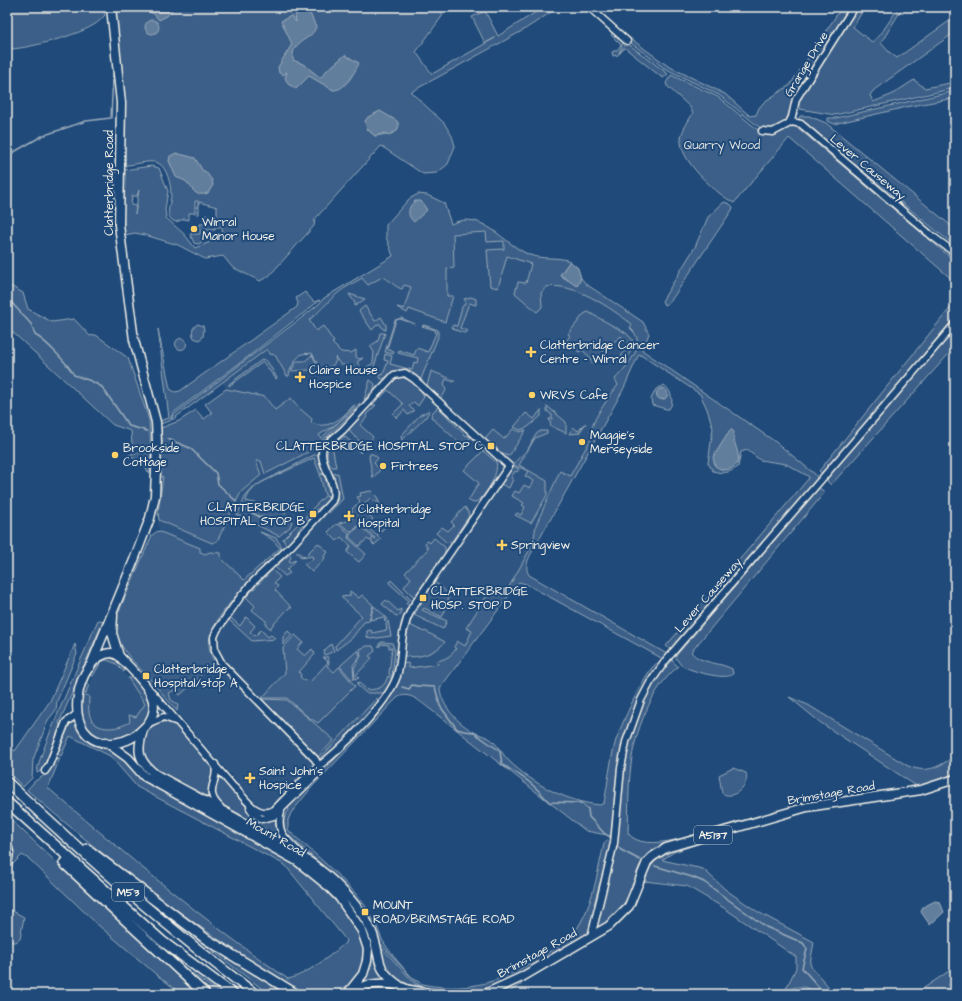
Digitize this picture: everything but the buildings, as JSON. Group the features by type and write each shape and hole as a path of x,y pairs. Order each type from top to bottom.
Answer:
{"highway":[{"name":"M53","path":"7,782 160,920 255,994"},
{"name":"M53","path":"10,805 162,941 233,994"},
{"path":"10,805 62,861 205,994"},
{"path":"43,816 206,939 296,994"}],"main road":[{"name":"Clatterbridge Road","path":"111,7 121,103 120,232 134,340 157,428 155,496 150,518 113,613"},
{"path":"113,613 112,633 120,656 151,691 155,703 154,712 149,723 143,730 127,740 119,742 106,742 98,740 87,732 81,725 77,714 76,700 106,625 113,613"},
{"path":"90,667 95,660 103,654 113,653 120,656"},
{"name":"Mount Road","path":"143,730 139,749 142,762 147,768 155,774 223,811 307,860 334,881 356,907 373,934 380,965 386,975 400,986"},
{"name":"Mount Road","path":"106,742 125,755 144,776 297,861 328,886 355,919 367,945 368,955 366,968 359,982 347,994"},
{"name":"Brimstage Road","path":"485,994 522,977 609,926 628,906 647,862 666,848 808,807 921,790 955,779"},
{"path":"347,994 372,984 389,984 400,986 412,992 433,994"}],"street":[{"path":"589,7 627,42"},
{"name":"Grange Drive","path":"788,123 793,113 796,99 854,7"},
{"name":"Lever Causeway","path":"793,113 801,124 932,236 955,253"},
{"path":"762,131 773,132 788,123 801,124"},
{"name":"Lever Causeway","path":"591,937 614,843 621,768 626,742 641,700 650,683 666,660 955,324"},
{"path":"405,373 414,379 509,466 410,612 403,628 397,676 390,690 378,707 345,743 319,766 315,759 222,664 215,651 214,637 217,630 241,596 332,501 334,493 323,456 323,447 343,430 390,378 394,375 405,373"},
{"name":"Mount Road","path":"151,691 214,763 258,817 270,818 281,811 316,775 319,766"},
{"path":"45,771 66,722 77,714"},
{"name":"Mount Road","path":"149,723 164,717 171,718 183,727"},
{"path":"214,763 216,770 211,790 212,798 223,811"},
{"name":"Mount Road","path":"235,788 259,812 270,813 312,771 319,766"},
{"name":"Mount Road","path":"281,811 278,822 280,832 307,860"},
{"path":"7,870 10,852 8,845"}],"shaded area":[{"path":"148,7 175,7 167,16 159,20 154,14 148,11"},
{"path":"304,10 309,11 316,27 310,36 298,44 295,48 293,60 303,64 321,78 325,72 345,55 359,63 349,80 342,87 333,90 309,76 296,89 288,84 285,78 287,72 283,75 279,73 278,67 292,44 281,21 291,16 296,22 295,15"},
{"path":"152,20 157,22 159,27 157,32 152,34 147,32 145,27 147,22"},
{"path":"380,111 397,121 399,125 397,131 389,135 385,133 375,136 367,129 365,121 368,117"},
{"path":"176,153 195,158 203,171 205,171 212,180 213,185 208,193 196,193 188,183 176,177 169,161 170,156"},
{"path":"415,201 421,201 427,210 414,222 410,217 409,208"},
{"name":"Clatterbridge Hospital","path":"484,224 633,324 630,328 637,335 638,345 631,360 615,379 618,385 600,412 592,437 570,476 561,471 536,525 533,544 505,595 466,628 472,631 465,647 387,704 319,775 310,767 272,808 262,809 214,756 149,678 150,676 147,673 145,674 159,535 158,512 165,460 161,428 179,421 196,410 203,419 211,413 205,404 226,389 222,382 322,310 345,288 449,228"},
{"path":"570,261 578,268 581,278 577,286 560,275"},
{"path":"662,388 666,390 668,394 666,398 662,400 658,398 656,394 658,390"},
{"path":"731,429 734,432 738,452 738,462 735,466 726,470 715,466 713,457"},
{"path":"106,660 115,663 124,672 145,704 136,718 128,717 130,722 119,728 107,728 96,725 89,713 89,697 85,695 97,667"},
{"path":"935,901 940,902 944,912 930,925 921,912 923,907"}],"green space":[{"path":"7,7 103,7 105,15 93,26 71,35 36,45 7,49"},
{"path":"114,7 437,7 443,15 416,52 432,74 495,38 485,43 472,17 485,11 498,36 544,7 559,7 522,31 411,92 444,123 452,136 455,146 448,164 437,173 423,174 381,146 315,219 314,226 269,276 260,281 232,267 223,256 205,259 178,245 145,235 135,233 125,235 123,213 124,170 151,166 159,168 168,191 165,209 166,218 184,234 195,248 223,237 222,227 215,227 215,230 206,230 206,236 204,236 201,243 194,243 190,234 200,234 200,224 216,223 216,218 205,218 205,215 217,216 217,207 199,202 199,214 197,215 198,201 195,201 195,213 189,213 189,220 184,219 176,222 172,220 169,214 171,194 168,177 164,168 158,163 154,162 124,165 123,88","holes":["367,129 393,133 375,136","139,190 135,214 136,206 131,205 132,196 137,196"]},
{"path":"842,7 851,7 793,100 786,121 774,130 763,130 719,95 664,68 627,40 615,27 668,66 725,94 750,116 756,115 764,102 790,85"},
{"path":"857,7 865,7 853,27 872,42 880,35 899,7 903,7 881,43 897,58 955,17 955,32 874,90 870,95 873,102 891,95 914,80 925,88 955,82 955,88 835,115 800,109 798,101"},
{"path":"613,31 624,41 619,53 627,43 668,74 663,78 625,48 618,55 613,56 612,52 617,50 621,45 611,35"},
{"name":"Quarry Wood","path":"671,75 718,97 763,134 774,135 793,125 798,128 950,257 955,263 955,282 789,138 734,203 727,199 700,175 686,156 682,147 681,138 684,128 693,113 690,107 667,86 666,83"},
{"path":"955,91 955,98 911,106 834,124 828,121 828,118 836,118"},
{"path":"800,116 809,116 826,123 955,229 955,246 799,119"},
{"path":"418,194 427,195 444,203 451,224 462,220 483,224 520,250 530,255 570,261 560,275 577,286 581,278 586,284 643,322 649,334 642,350 777,443 816,475 817,479 671,650 666,646 809,478 786,464 760,460 747,450 741,452 738,467 735,469 729,472 713,471 708,463 713,428 700,394 639,354 623,390 532,552 527,563 527,571 529,575 667,654 663,659 526,584 519,582 440,688 441,695 447,708 452,714 468,729 487,737 495,743 509,761 518,769 540,784 563,796 600,805 604,803 613,750 622,725 647,675 653,666 658,663 659,665 631,720 612,836 586,831 422,703 410,696 401,696 397,698 312,787 291,813 288,820 288,829 290,832 347,884 358,896 368,913 343,884 286,833 284,821 285,815 289,810 288,808 379,713 394,690 403,664 408,663 409,668 438,664 437,661 448,657 456,649 454,647 457,641 465,646 472,631 466,628 492,588 505,594 533,544 536,525 560,471 570,476 592,437 591,432 596,418 618,385 615,379 634,355 637,348 637,341 635,334 630,328 632,324 592,298 569,288 557,286 546,287 541,293 542,307 537,312 515,293 518,282 526,283 531,264 507,256 498,288 490,286 487,250 504,249 504,241 487,242 486,232 453,234 454,268 447,269 447,296 453,296 445,322 409,309 407,313 397,307 404,309 411,287 404,285 402,289 382,277 368,285 362,278 350,285 338,293 309,320 316,331 323,326 334,342 332,343 341,352 351,353 356,350 356,357 359,359 363,358 357,362 363,370 373,363 374,352 370,346 378,341 380,333 385,333 372,373 340,364 335,357 336,361 332,366 322,369 319,367 312,353 303,354 297,358 290,370 289,376 287,376 275,355 270,354 267,349 172,420 172,416 304,316 324,298 393,256 386,237 386,225 409,199"},
{"path":"724,202 733,207 732,210 670,302 664,305 662,301 695,247 708,217"},
{"path":"7,284 23,293 28,309 52,322 74,319 90,336 96,335 128,358 149,420 151,447 135,446 132,443 131,431 113,425 7,327"},
{"path":"305,292 314,302 320,300 173,413 170,421 160,424 159,421 169,418 158,329 170,389 175,392 180,391 297,307 298,303 296,298"},
{"path":"349,294 365,299 355,306 355,303"},
{"path":"471,297 476,299 476,305 469,303 460,328 468,331 465,333 455,330 452,327 453,325 457,326 462,307 466,302 464,299"},
{"path":"955,302 955,317 823,474 819,471"},
{"path":"365,306 375,321 381,317 386,325 386,330 378,324 372,330 359,311"},
{"path":"588,312 626,333 632,339 630,352 621,365 618,362 628,344 621,336 610,345 608,344 606,346 607,347 593,364 590,361 591,358 582,350 579,352 566,341 570,336 568,334 584,314"},
{"path":"401,318 415,324 400,319 396,320 387,349 394,352 393,354 385,352 395,320"},
{"path":"198,324 203,326 204,329 203,337 199,340 194,338 192,332 193,328"},
{"path":"424,325 438,330 438,337 421,379 411,374 397,372 381,379 379,374 383,375 388,361 384,360 385,354 392,356 390,364 412,370 414,362 417,363 418,358 398,353 399,350 414,355 417,348 428,352 436,333 435,330 422,326"},
{"path":"955,329 955,347 831,485 827,481 828,477"},
{"path":"181,338 185,340 187,344 185,348 181,350 177,348 175,344 177,340"},
{"path":"312,355 316,362 315,367 310,370 291,371 297,361 305,361"},
{"path":"263,359 267,361 277,378 276,379 263,362 229,386 229,384"},
{"path":"431,371 454,380 454,382 446,379 444,384 446,391 440,398 438,398 427,386"},
{"path":"399,377 407,379 414,384 424,397 418,406 414,402 409,406 414,411 408,415 404,410 397,418 393,414 403,404 388,390 380,398 382,391 387,385"},
{"path":"370,380 375,384 374,389 364,400"},
{"path":"664,385 669,390 672,400 669,409 652,405 651,399 656,389"},
{"path":"226,389 265,397 275,410 291,398 299,408 312,419 311,423 317,425 334,422 355,405 340,421 360,403 342,423 322,440 316,448 265,474 261,461 256,461 261,475 241,492 217,541 212,543 159,520 158,513 163,477 159,474 162,441 161,428 179,421 196,410 204,419 212,413 205,404","holes":["337,424 321,438 319,435"]},
{"path":"370,405 376,405 366,415 367,417 360,425 373,437 370,441 372,443 367,448 351,433 349,428"},
{"path":"547,406 566,422 566,433 551,426 549,419 552,419 552,415 547,411"},
{"path":"438,407 465,435 471,437 463,446 431,417 432,413"},
{"path":"430,410 426,417 402,440 401,436 420,415"},
{"path":"541,410 541,416 528,427 520,430 514,427 526,413 534,419"},
{"path":"586,423 579,433 569,434 573,427 578,431"},
{"path":"513,429 520,432 526,430 509,456 502,454 492,443 491,444 485,439 493,430 504,439"},
{"path":"541,431 547,431 547,433 535,438 519,465 547,481 547,495 531,523 515,515 517,513 521,515 525,507 522,505 524,503 512,496 515,491 519,493 524,485 530,488 534,481 525,476 528,471 514,465 528,449 535,435"},
{"path":"344,436 360,449 361,453 348,445 333,445"},
{"path":"332,446 336,467 332,467 327,459 328,449"},
{"path":"483,451 496,462 497,467 490,486 486,492 482,497 473,503 468,500 479,483 464,470"},
{"path":"151,452 150,473 142,461 127,456 134,453"},
{"path":"370,454 373,454 378,458 374,463 380,470 373,478 369,457"},
{"path":"314,455 318,455 324,473 320,474 314,458 267,480"},
{"path":"513,466 519,469 517,472 515,471 511,478 513,479 509,488 501,484"},
{"path":"338,473 343,499 329,513 328,512 338,500 333,474"},
{"path":"324,474 330,496 325,495 320,475"},
{"path":"260,483 250,492 246,501 278,509 288,516 292,521 290,527 279,536 237,515 245,497 255,486"},
{"path":"819,488 825,492 691,652 700,659 732,669 733,674 729,676 716,676 681,665 675,657"},
{"path":"371,491 377,497 380,505 370,498 361,508 373,519 366,526 376,535 385,527 377,535 381,539 374,545 371,542 375,538 360,524 354,530 350,531 339,523 352,520 352,509 360,501 357,497 361,496 360,493"},
{"path":"325,496 330,497 326,503 313,512 311,510"},
{"path":"465,507 469,516 452,541 447,543 436,533 442,527 448,531 454,525 451,522"},
{"path":"309,513 310,515 288,545 286,545 283,539"},
{"path":"338,524 349,533 348,538 366,554 359,562 347,552 351,546 341,537 337,541 328,532"},
{"path":"360,526 373,538 370,541 367,539 359,546 349,537 351,533"},
{"path":"158,531 200,548 200,552 205,554 210,552 221,553 221,558 244,580 262,564 264,566 230,602 222,613 211,634 209,644 210,651 214,661 220,669 219,671 212,663 200,674 201,676 180,695 175,690 169,693 171,700 178,704 177,711 149,678 150,676 147,673 145,674 133,662 123,648 119,641 116,625 117,616 152,535"},
{"path":"260,532 276,538 282,547 279,547 273,540"},
{"path":"434,538 445,547 445,553 416,595 413,596 404,587 411,578 405,573 428,549 425,543 428,541 430,543"},
{"path":"318,543 328,552 324,556 325,558 312,572 304,564 313,559 312,556 302,558 296,552 297,551 304,557"},
{"path":"283,548 265,565 263,563 279,549"},
{"path":"290,554 290,562 296,560 287,570 290,573 285,576 275,567"},
{"path":"272,570 280,577 274,583 278,586 275,590 292,608 289,608 271,627 271,629 266,625 266,621 252,610 255,606 246,597"},
{"path":"391,580 410,599 411,602 409,604 406,604 408,600 389,583"},
{"path":"434,582 447,593 448,601 445,611 442,617 424,608 422,610 447,621 443,629 414,615"},
{"path":"350,591 359,598 362,595 373,605 369,621 364,622 352,638 336,650 335,646 362,616 341,597 350,596"},
{"path":"386,600 398,611 401,609 401,615 396,616 382,604"},
{"path":"374,606 387,618 385,622 384,617 370,620"},
{"path":"246,617 255,626 250,632 255,636 261,630 268,637 271,635 276,639 252,641 229,620 231,618 240,626"},
{"path":"98,620 103,622 59,723 61,728 42,770 37,773 44,748"},
{"path":"388,621 391,636 371,639 367,637 367,631 371,630 372,633 387,630 386,624"},
{"path":"410,625 445,642 432,652 421,656 405,656 402,650"},
{"path":"288,631 292,635 283,645 283,637"},
{"path":"295,635 303,642 297,649 305,656 312,649 315,654 299,672 301,675 300,677 305,681 307,680 310,682 328,662 323,657 328,657 329,663 327,666 334,672 339,667 355,686 318,723 308,717 287,698 262,698 285,673 283,648"},
{"path":"382,642 392,643 395,651 392,677 389,674 392,648 389,648 389,645 381,644 379,647 379,644"},
{"path":"75,644 77,654 57,701 56,710 48,720 33,760 32,778 23,787 7,771 7,743 15,751 50,701"},
{"path":"331,644 334,651 325,655 324,651"},
{"path":"367,646 373,646 375,651 369,656 372,658 356,675 359,678 355,679 354,668 361,656 360,649"},
{"path":"358,650 360,656 353,665 354,679 351,679 340,666"},
{"path":"106,655 116,658 125,668 124,672 115,663 106,660 101,662 93,676 90,675 96,661"},
{"path":"672,660 678,667 669,675 652,698 640,725 636,739 630,773 628,833 636,840 661,842 675,840 741,821 748,821 674,842 648,855 640,865 632,889 626,900 607,923 500,985 475,993 450,994 450,992 433,990 417,984 380,943 368,914 374,920 387,947 413,978 426,985 458,987 483,984 506,976 552,950 568,938 581,922 589,904 604,844 607,840 611,841 611,843 594,904 602,906 616,844 622,775 632,731 649,688"},
{"path":"388,676 392,679 384,693 366,693 357,685 358,682 367,690 375,689 381,687 385,683"},
{"path":"128,678 134,678 146,691 150,704 148,716 137,729 124,737 115,740 100,737 93,733 88,727 81,714 80,698 84,687 86,684 89,685 85,695 89,696 89,712 91,719 95,724 106,728 119,727 130,722 129,715 136,717 145,704"},
{"path":"789,697 808,705 908,766 921,769 933,768 955,756 955,774 918,787 821,723"},
{"path":"377,698 378,703 374,708 330,753 319,759"},
{"path":"262,699 287,700 334,740 318,757"},
{"path":"161,719 173,722 211,764 212,773 209,791 210,800 153,769 148,762 143,749 145,736 154,724"},
{"path":"73,722 76,723 87,738 97,745 118,753 142,781 291,862 319,883 337,903 357,931 364,946 358,973 349,985 332,993 307,994 301,992 229,946 159,897 92,845 27,790 35,781 47,774 56,758 60,758 48,788 195,910 288,979 311,969 345,943 346,940 285,865 137,787 110,756 70,736 61,756 58,754 58,750 69,725"},
{"path":"733,768 746,773 747,778 740,790 731,795 726,795 722,793 719,775"},
{"path":"218,775 255,817 276,819 278,831 287,843 228,810 213,794"},
{"path":"7,816 197,994 182,994 158,976 97,924 29,859 22,855 12,865 13,854 11,845 7,839"},
{"path":"703,842 674,852 662,860 703,869 726,890 758,912 814,942 810,964 835,994 817,994 809,989 801,987 785,991 796,968 796,957 724,908 687,886 644,881 654,863 667,852"},
{"path":"7,908 24,917 20,939 16,942 7,942"},
{"path":"174,920 285,994 269,994 173,921"},
{"path":"379,947 381,947 416,985 449,994 433,993 418,989 389,976"},
{"path":"371,949 373,949 375,964 384,980 363,983"},
{"path":"955,967 955,976 942,994 915,994"},
{"path":"192,973 221,994 210,994 190,976"},
{"path":"520,981 522,984 506,994 498,994"}],"waterway":[{"path":"7,156 42,136 86,121 111,118 113,74"},
{"path":"7,300 11,302 31,324 35,335 56,353 74,375 102,387 129,426 147,431"},
{"path":"168,439 190,448 216,473 218,484 236,501"},
{"path":"243,508 260,517 284,518"},
{"path":"402,687 409,689 412,685 435,687 440,706 457,729 473,732 500,751 502,765 516,772 528,781 549,802 581,803 588,809 589,817 604,833 611,838"},
{"path":"617,846 621,850 640,860"},
{"path":"655,866 704,882 766,927 803,943 807,949 802,968 825,994"}],"place":[{"name":"Wirral Manor House","path":"194,229"},
{"name":"Clatterbridge Cancer Centre - Wirral","path":"531,352"},
{"name":"Claire House Hospice","path":"300,377"},
{"name":"WRVS Cafe","path":"532,395"},
{"name":"Maggie's Merseyside","path":"582,442"},
{"name":"CLATTERBRIDGE HOSPITAL STOP C","path":"491,446"},
{"name":"Brookside Cottage","path":"115,455"},
{"name":"Firtrees","path":"383,466"},
{"name":"CLATTERBRIDGE HOSPITAL STOP B","path":"313,514"},
{"name":"Clatterbridge Hospital","path":"349,516"},
{"name":"Springview","path":"502,545"},
{"name":"CLATTERBRIDGE HOSP. STOP D","path":"423,598"},
{"name":"Clatterbridge Hospital/stop A","path":"146,676"},
{"name":"Saint John's Hospice","path":"250,778"},
{"name":"MOUNT ROAD/BRIMSTAGE ROAD","path":"365,912"}]}
